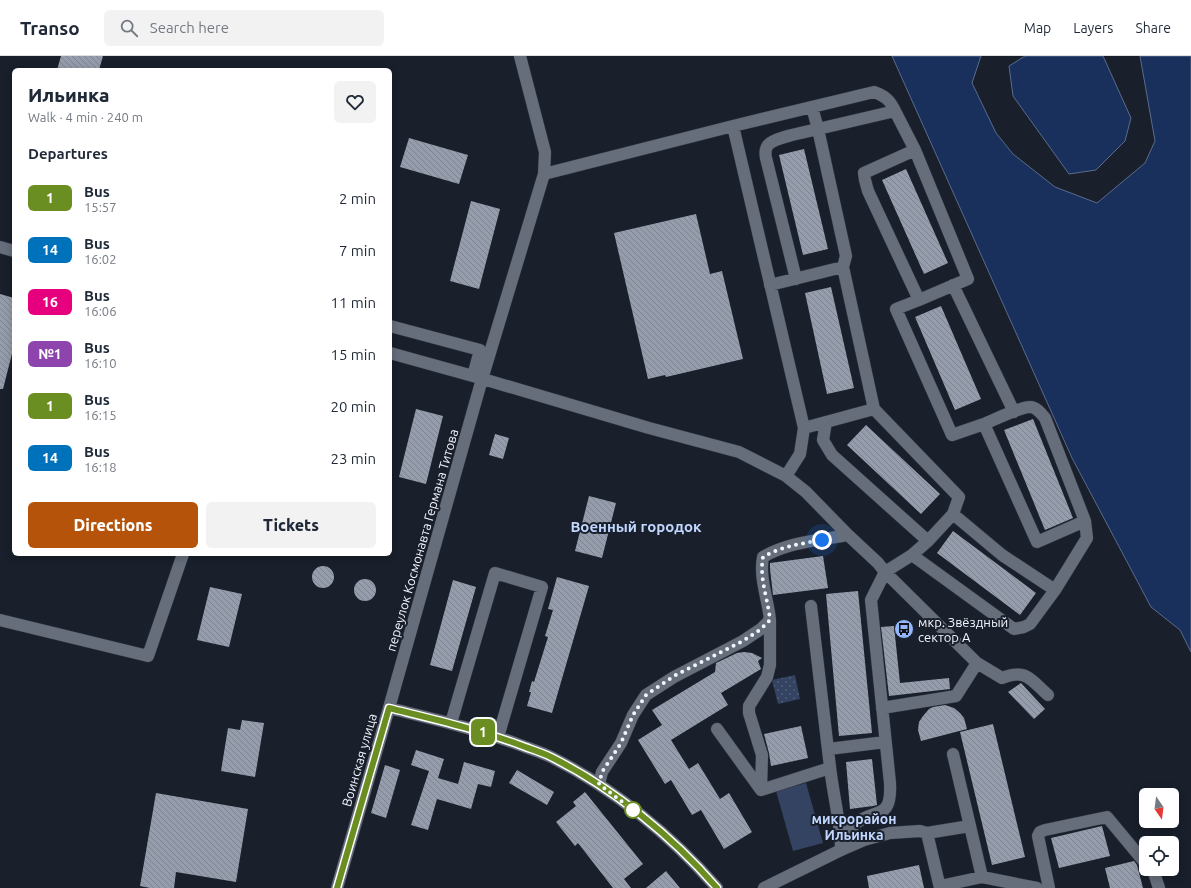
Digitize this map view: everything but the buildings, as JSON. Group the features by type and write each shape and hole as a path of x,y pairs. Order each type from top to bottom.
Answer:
{"street":[{"path":"478,378 544,174 545,152 520,56"},
{"path":"544,174 874,92 883,95 891,102 915,150 968,279 896,309 952,435 1030,407 1036,409 1045,418 1084,522 1087,538 1056,590 1030,624 1024,628 1014,629 912,555"},
{"path":"812,107 846,256 843,267 874,409 959,497 953,514 928,541 912,555 886,572 871,600 890,783 889,801 885,810 860,820 851,828 841,850"},
{"path":"796,279 766,158 765,152 767,146 777,139 895,111"},
{"path":"733,126 804,428 800,454 786,476"},
{"path":"915,150 864,173 864,180 919,300"},
{"path":"0,247 12,250"},
{"path":"770,285 843,267"},
{"path":"953,285 1014,412"},
{"path":"392,327 480,350 478,378"},
{"path":"392,355 738,452 786,476 806,492 977,663 1002,678 1013,674 1026,676 1048,695"},
{"name":"переулок Космонавта Германа Титова","path":"389,708 478,378"},
{"path":"804,428 874,409"},
{"path":"826,422 823,440 832,455 928,541"},
{"path":"984,424 1037,542 1084,522"},
{"path":"953,514 1002,555 1056,590"},
{"path":"761,790 762,755 749,714 749,706 767,677 770,665 769,608 761,572 763,557 774,551 795,544 848,535"},
{"path":"0,620 148,656 182,556"},
{"path":"451,723 495,573 542,587 498,737"},
{"path":"811,606 829,749 830,768 840,831 841,850"},
{"path":"599,784 602,772 621,743 633,715 646,695 674,676 743,641 761,629 770,620"},
{"path":"882,708 956,696 977,663"},
{"name":"Воинская улица","path":"337,888 389,708 451,723 498,737 550,757 599,784 654,826 703,871 717,888"},
{"path":"717,729 761,790"},
{"path":"829,749 885,742"},
{"path":"953,754 982,877"},
{"path":"761,790 830,768"},
{"path":"1046,888 1038,836 1040,832 1045,830 1107,817 1139,856"},
{"path":"764,888 864,840 890,833 920,831 927,833 970,826"},
{"path":"927,833 940,887 982,877 1037,888"},
{"path":"1155,876 1159,888"}],"shaded area":[{"path":"892,56 981,56 972,83 996,133 1013,154 1055,187 1097,203 1145,163 1155,141 1140,56 1191,56 1191,652 1180,630 1151,607 1072,458"},
{"path":"1025,56 1103,56 1131,118 1125,141 1096,170 1069,174 1013,96 1009,66"},
{"path":"795,675 800,699 778,704 772,680"},
{"path":"806,783 823,843 793,851 776,791"}],"bus line":[{"name":"1","path":"337,888 389,708 463,726 498,737 550,757 599,784 654,826 703,871 717,888"}],"place":[{"name":"мкр. Звёздный сектор А","path":"904,629"}],"district":[{"name":"Военный городок","path":"636,526"},
{"name":"микрорайон Ильинка","path":"854,828"}],"route":[{"path":"633,810 599,784 602,772 621,743 633,715 646,695 674,676 743,641 761,629 770,620 769,608 761,572 763,557 774,551 795,544 822,540"}]}
